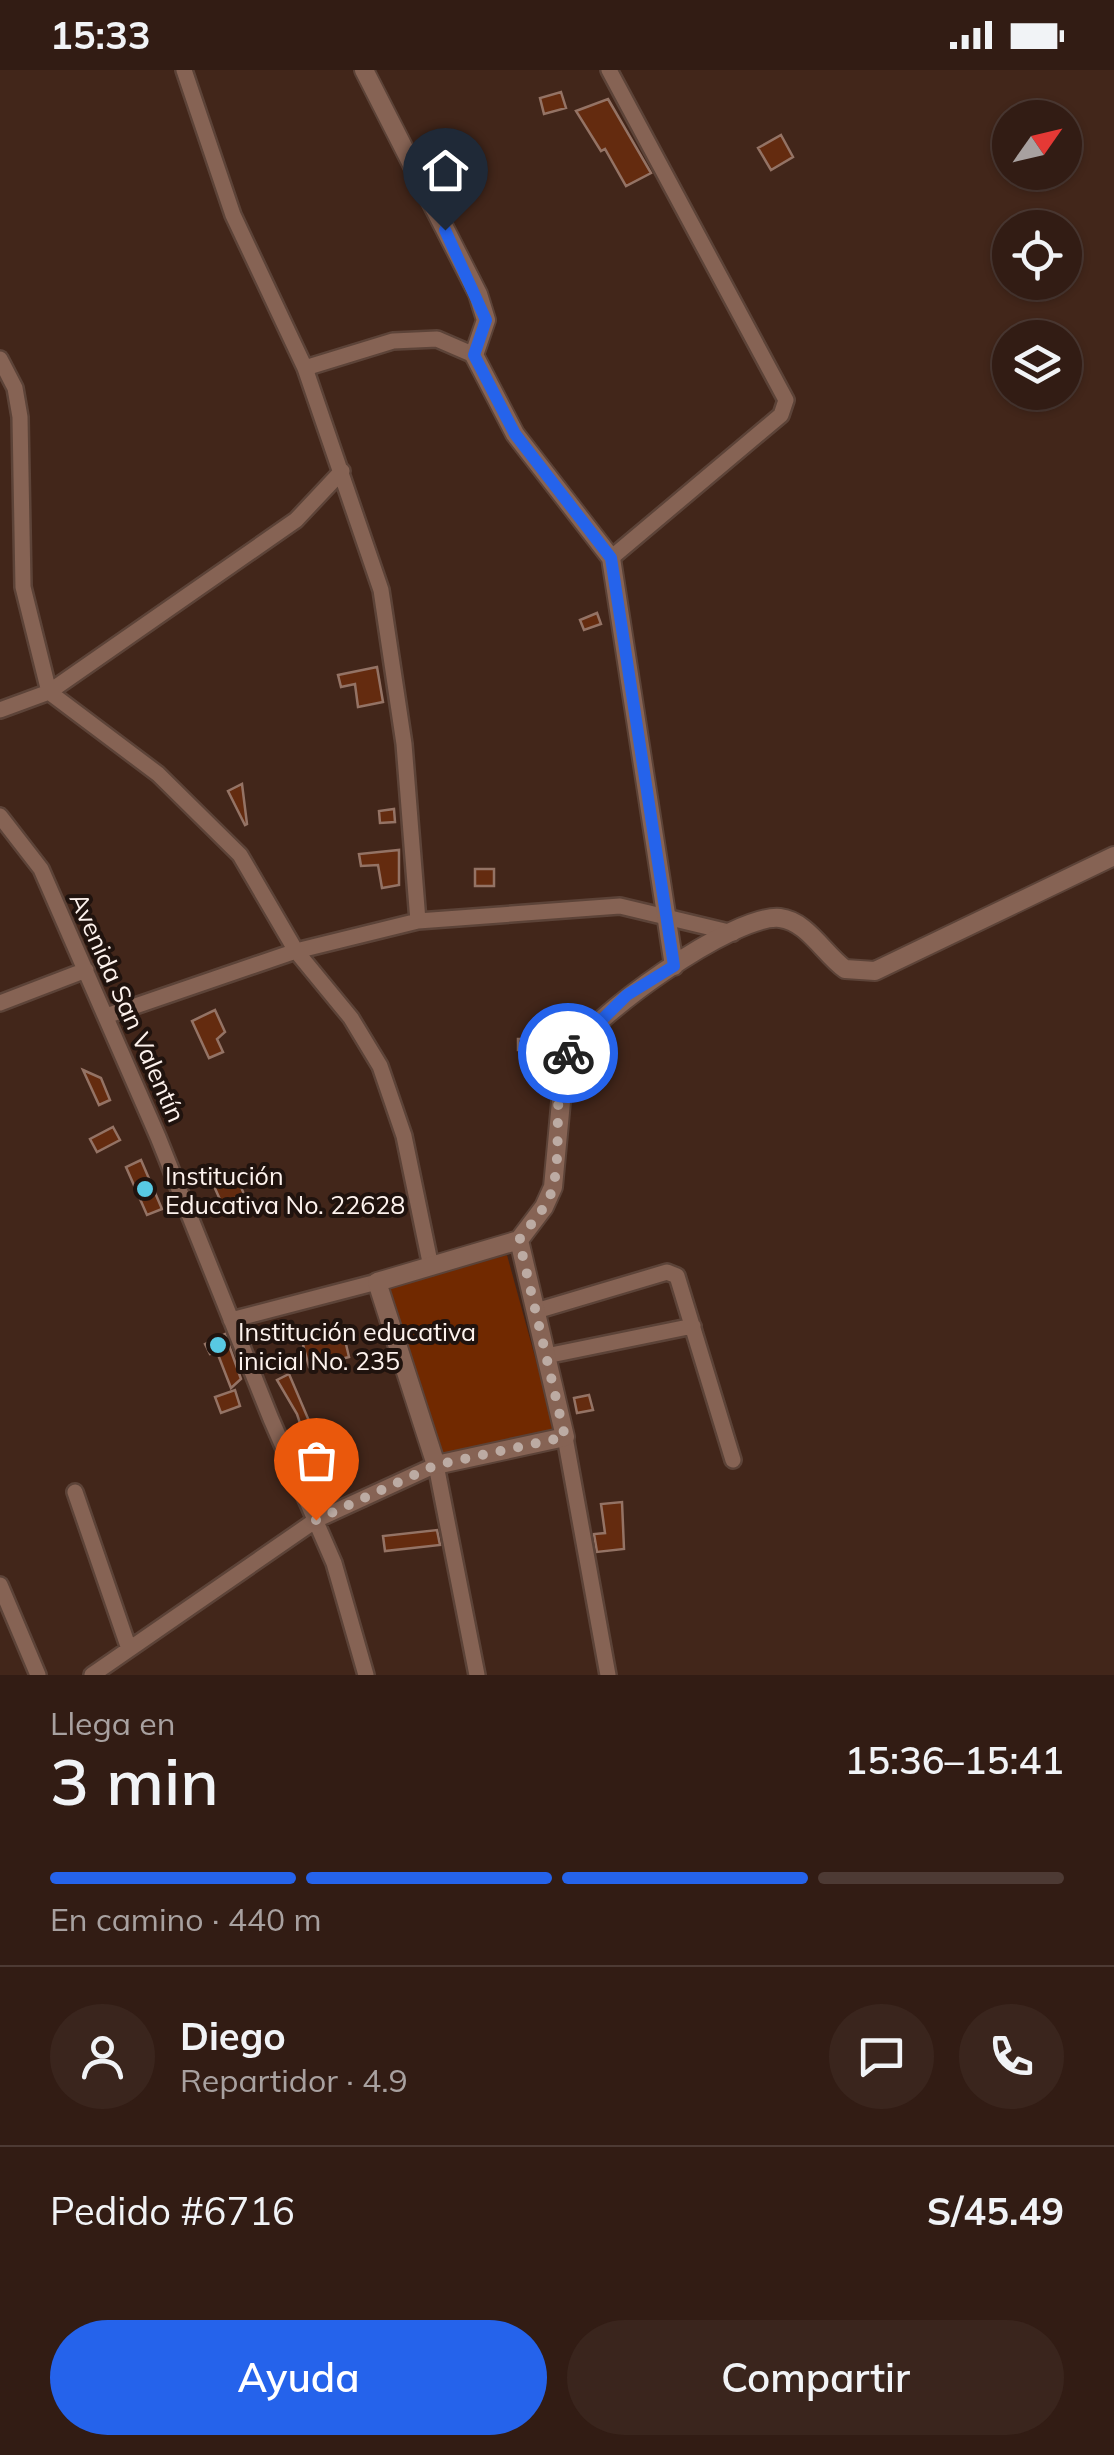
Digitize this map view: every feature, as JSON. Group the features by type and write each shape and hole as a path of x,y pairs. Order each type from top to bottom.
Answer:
{"street":[{"path":"184,70 233,215 305,368 380,590 404,744 418,921"},
{"path":"364,70 478,294 486,320 474,355"},
{"path":"609,70 786,400 781,415 611,558"},
{"path":"305,368 393,341 437,339 474,355 515,434 611,558 674,966"},
{"path":"0,359 15,388 20,417 22,587 49,692 158,774 240,854 296,951 351,1018 380,1066 404,1136 431,1267"},
{"path":"0,710 49,692 296,520 342,471"},
{"name":"Avenida San Valentín","path":"0,816 40,868 106,1016 334,1563 366,1675"},
{"path":"232,1320 519,1240 544,1207 553,1187 565,1059 574,1044 627,995 734,932 764,918 782,918 798,924 845,970 865,974 1114,856"},
{"path":"106,1016 296,951 418,921 601,907 665,913 734,932"},
{"path":"0,1003 86,970"},
{"path":"519,1240 565,1437 608,1675"},
{"path":"536,1311 666,1272 682,1284 733,1460"},
{"path":"377,1282 436,1465 477,1675"},
{"path":"546,1356 694,1326"},
{"path":"92,1675 128,1646 316,1520 436,1465 565,1437"},
{"path":"75,1492 128,1646"},
{"path":"0,1586 38,1675"}],"shaded area":[{"path":"507,1255 555,1430 441,1455 389,1289"}],"building":[{"path":"561,92 566,108 544,114 540,98"},
{"path":"608,99 651,173 626,186 605,149 601,151 576,111"},
{"path":"781,135 793,157 771,170 758,148"},
{"path":"597,613 601,624 584,630 580,620"},
{"path":"377,667 383,702 358,707 355,684 341,687 338,675"},
{"path":"242,784 247,824 245,825 228,791"},
{"path":"394,809 395,822 380,823 379,811"},
{"path":"399,850 399,885 382,888 378,865 361,866 359,854"},
{"path":"475,869 494,869 494,886 475,886"},
{"path":"215,1010 225,1032 217,1039 223,1052 209,1058 192,1021"},
{"path":"518,1039 553,1039 553,1049 518,1050"},
{"path":"83,1070 101,1078 110,1100 99,1105"},
{"path":"113,1127 120,1140 97,1152 90,1139"},
{"path":"141,1160 162,1209 147,1215 126,1167"},
{"path":"236,1176 244,1194 222,1204 214,1186"},
{"path":"342,1327 349,1357 309,1367 301,1337"},
{"path":"225,1334 241,1379 231,1388 217,1352 210,1354 205,1344"},
{"path":"289,1374 318,1442 337,1435 344,1456 314,1466 297,1414 277,1380"},
{"path":"235,1390 240,1406 221,1413 215,1397"},
{"path":"589,1395 593,1410 577,1413 574,1398"},
{"path":"622,1502 624,1549 597,1552 594,1534 605,1533 601,1504"},
{"path":"437,1530 440,1545 385,1551 383,1536"}],"way so far":[{"path":"316,1520 436,1465 565,1437 519,1240 544,1207 553,1187 561,1076 568,1053"}],"place":[{"name":"Institución Educativa No. 22628","path":"145,1189"},
{"name":"Institución educativa inicial No. 235","path":"218,1345"}],"route":[{"path":"445,230 478,294 486,320 474,355 515,434 611,558 674,966 627,995 568,1053"}]}
